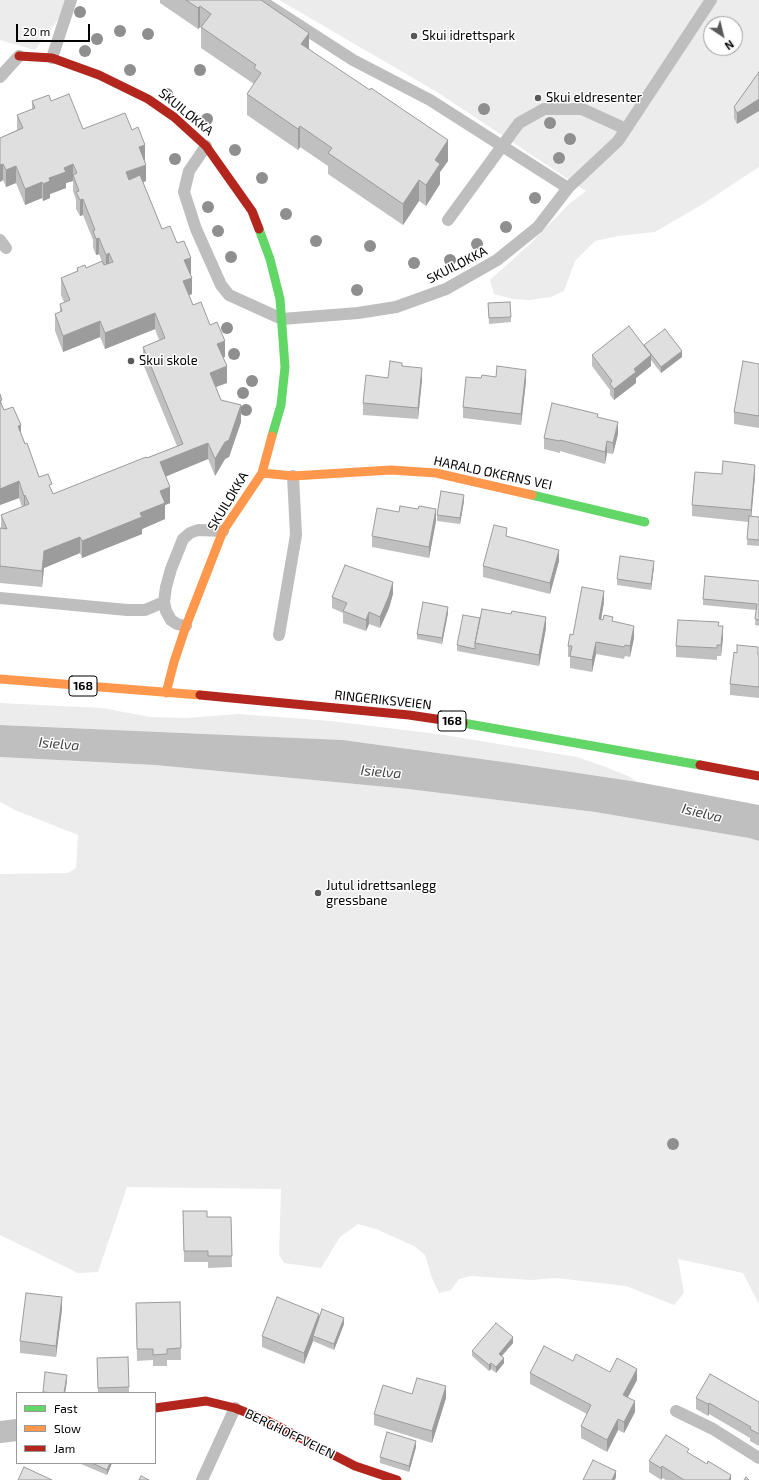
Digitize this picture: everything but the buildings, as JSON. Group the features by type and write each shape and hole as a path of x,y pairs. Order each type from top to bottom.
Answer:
{"street":[{"name":"SKUILØKKA","path":"19,56 52,58 99,75 148,99 174,117 206,146 252,211 270,259 280,300 285,367 281,405 262,473 223,531 186,626 174,662 166,693"},
{"name":"HARALD ØKERNS VEI","path":"262,473 293,476 391,470 436,473 485,483 645,522"},
{"name":"RINGERIKSVEIEN","path":"0,679 261,700 409,715 466,723 759,776"},
{"name":"BERGHOFFVEIEN","path":"156,1408 206,1402 235,1408 268,1421 355,1466 397,1480"},
{"path":"0,1432 16,1430"}],"lane":[{"path":"52,58 71,0"},
{"path":"260,0 353,60 430,100 568,188"},
{"name":"SKUILØKKA","path":"282,319 358,313 396,307 446,288 497,260 538,227 568,188 618,141 711,0"},
{"name":"SKUILØKKA","path":"0,77 19,56"},
{"path":"448,220 519,123 544,109 582,109 626,129"},
{"path":"206,146 189,171 184,192 196,229 221,285 229,296 282,319"},
{"path":"279,635 296,535 293,476"},
{"path":"186,626 177,624 171,620 166,611 164,602 166,587 171,570 183,539 190,533 198,530 223,531"},
{"path":"0,598 145,610 164,602"},
{"path":"202,1480 235,1408"},
{"path":"676,1411 713,1429 759,1458"}],"shaded area":[{"path":"0,0 73,0 35,50 0,40"},
{"path":"279,0 759,0 759,167 703,204 655,232 618,236 595,241 575,261 564,291 551,297 529,300 513,299 494,294 490,280 530,244 569,204 586,191 437,92"},
{"path":"0,703 102,708 150,717 186,718 239,714 330,721 438,734 577,757 628,776 638,782 343,740 0,725"},
{"path":"0,757 155,765 408,789 595,812 749,838 759,841 759,1304 743,1273 678,1259 684,1293 674,1305 626,1286 556,1278 531,1280 470,1276 459,1279 451,1290 439,1293 432,1278 425,1255 414,1246 376,1229 358,1224 340,1237 321,1268 284,1263 279,1255 281,1189 127,1187 98,1272 78,1273 0,1235 0,874 68,873 76,868 78,835 15,810 0,802"}],"water":[{"name":"Isielva","path":"0,725 343,740 638,782 759,805 759,841 749,838 595,812 408,789 155,765 0,757"}],"traffic: fast":[{"path":"259,229 270,259 280,299 285,367 281,405 272,436"},
{"path":"532,495 645,522"},
{"path":"463,723 700,765"}],"traffic: slow":[{"path":"166,693 174,662 186,626 223,531 262,473 272,436"},
{"path":"262,473 293,476 391,470 436,473 532,495"},
{"path":"0,679 200,695"}],"traffic: jam":[{"path":"19,56 52,58 99,75 148,99 174,117 206,146 252,211 259,229"},
{"path":"200,695 409,715 463,723"},
{"path":"700,765 759,776"},
{"path":"156,1408 206,1401 235,1408 268,1421 355,1466 397,1480"}],"place":[{"name":"Skui idrettspark","path":"414,36"},
{"name":"Skui eldresenter","path":"538,98"},
{"name":"Skui skole","path":"131,361"},
{"name":"Jutul idrettsanlegg gressbane","path":"318,893"}]}
